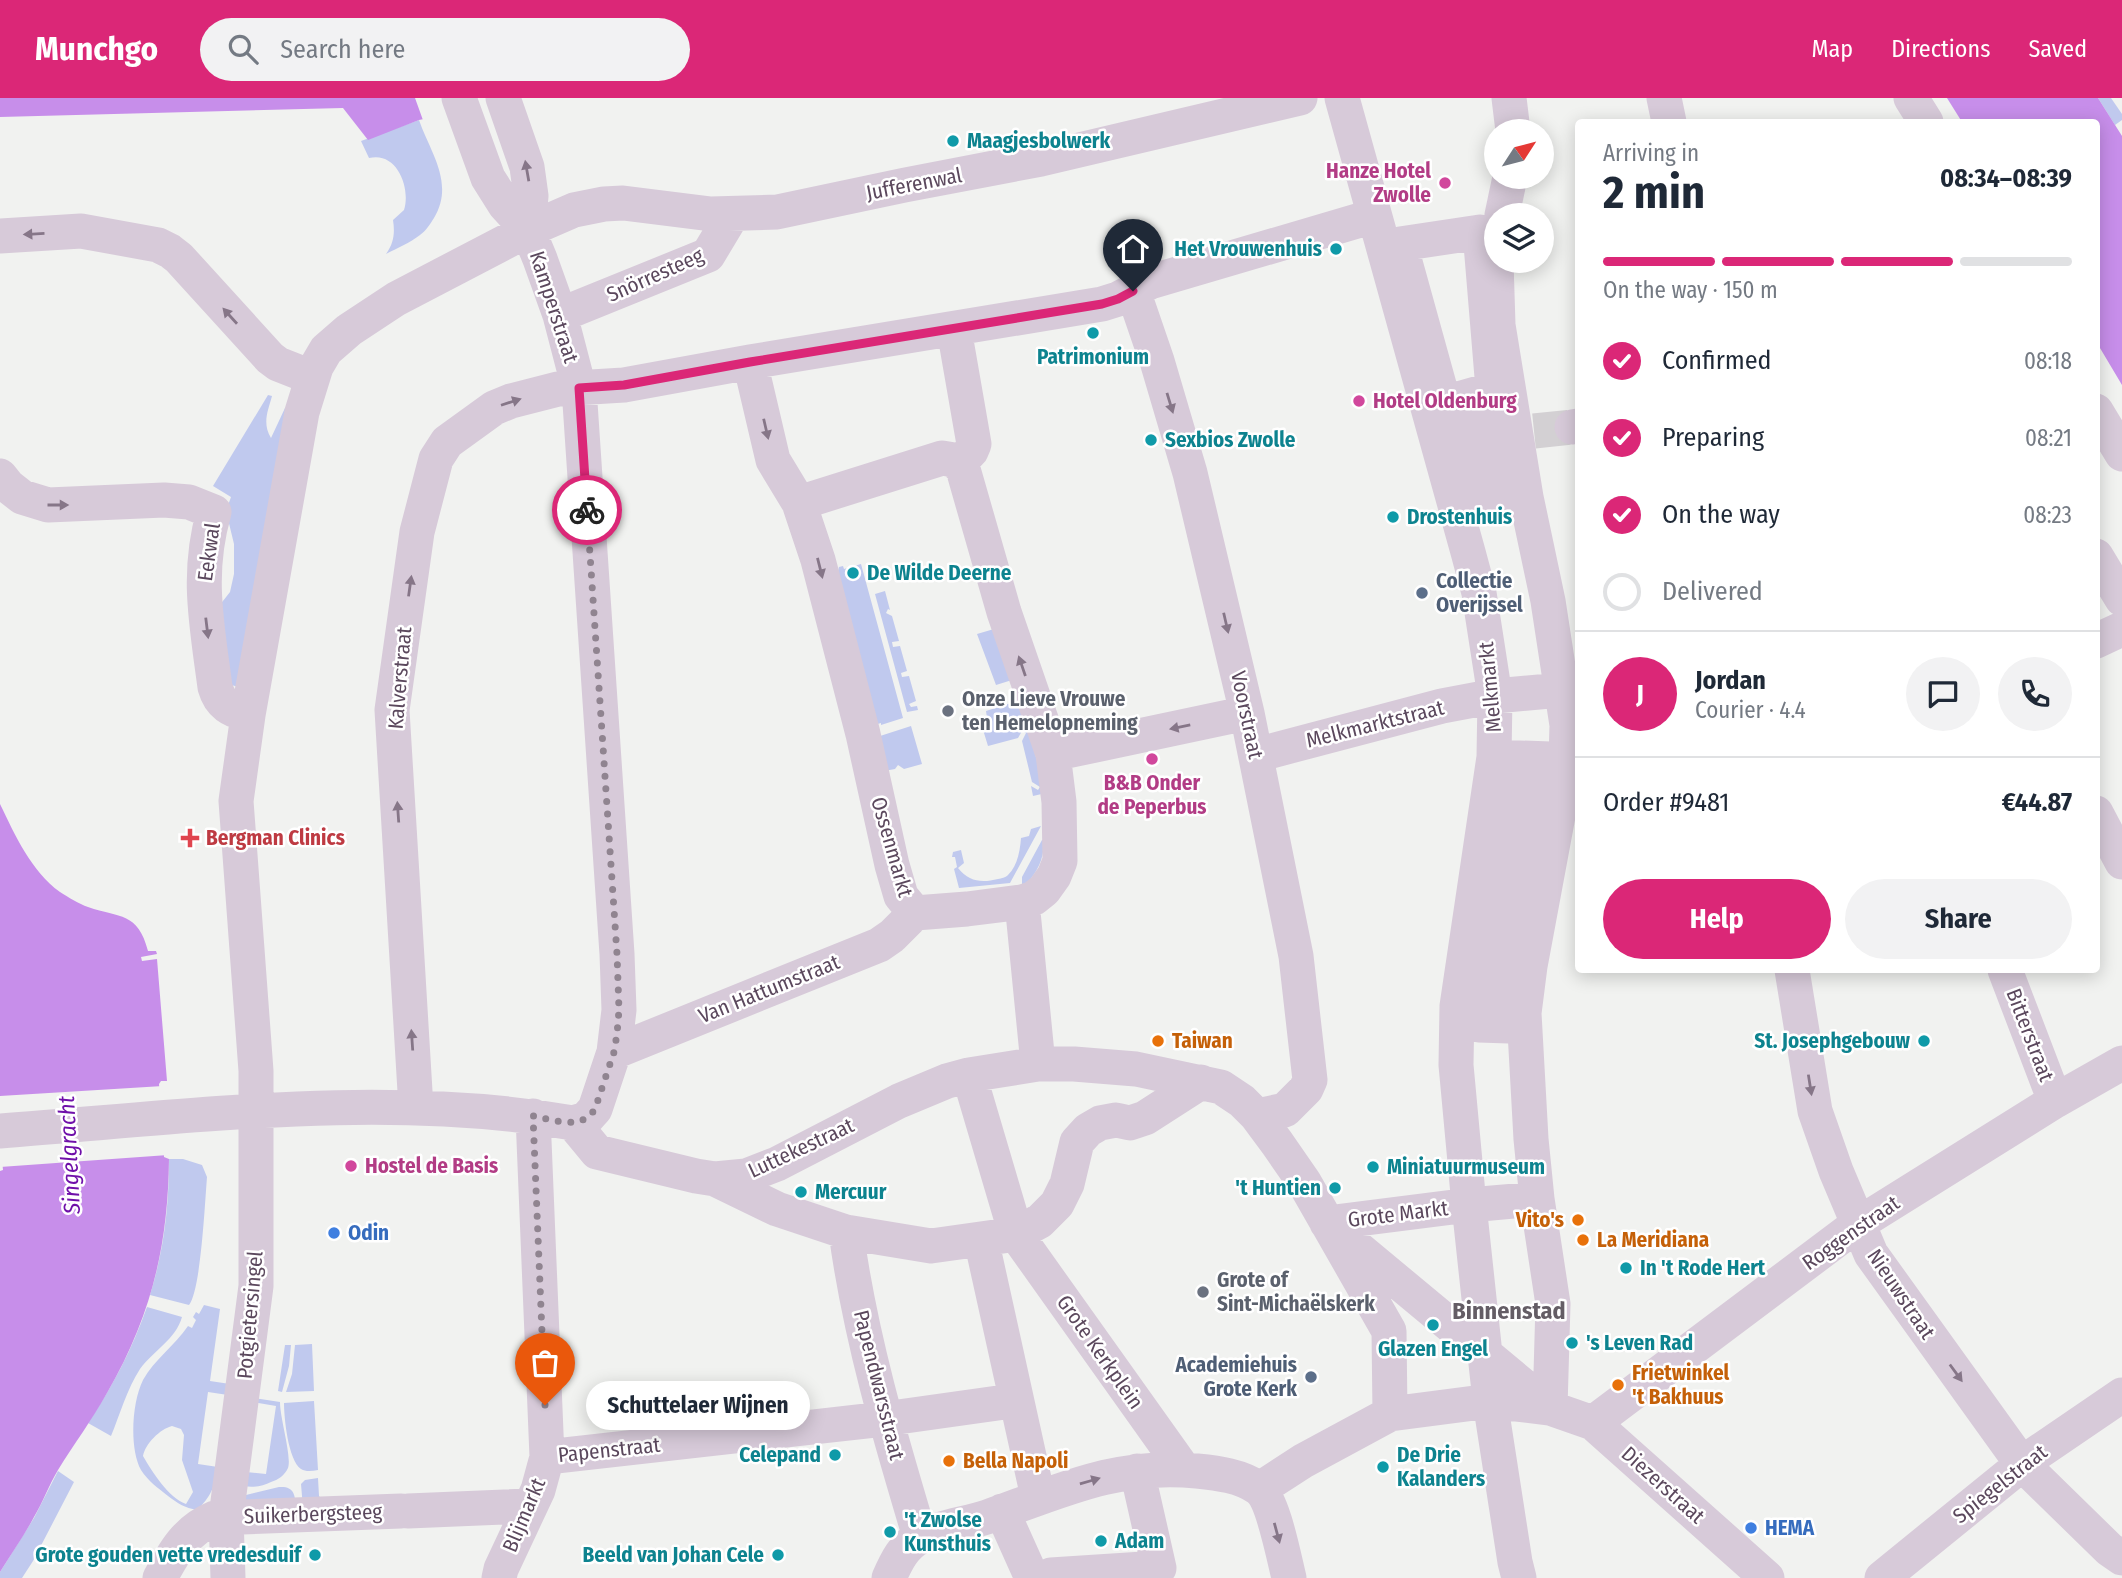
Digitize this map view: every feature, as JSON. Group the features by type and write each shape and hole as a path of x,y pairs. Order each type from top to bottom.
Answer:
{"street":[{"name":"Jufferenwal","path":"528,230 574,210 604,204 640,204 732,215 797,209 1041,159 1300,98"},
{"name":"Melkmarkt","path":"1342,98 1468,552 1481,606 1495,696 1494,757 1457,1006 1455,1065 1461,1125"},
{"path":"1509,98 1512,119"},
{"path":"1664,98 1668,119"},
{"path":"1911,98 1924,119"},
{"path":"506,106 527,167 531,196 528,230"},
{"path":"464,113 488,178 505,205 528,230"},
{"name":"Snörresteeg","path":"560,315 708,255 732,215"},
{"name":"Kalverstraat","path":"416,1108 392,710 417,532 436,459 447,442 494,408 558,389 624,385 1102,304 1154,281 1374,216"},
{"path":"256,1112 256,1071 236,801 248,715 298,434 311,377 333,342 367,317 528,230"},
{"name":"Kamperstraat","path":"528,230 560,315 579,388 617,954 619,1010 614,1052 595,1109 586,1119 573,1123"},
{"path":"0,236 81,231 158,245 170,250 270,358 311,377"},
{"path":"1400,244 1494,245 1493,389 1444,403 1400,244"},
{"path":"1260,1489 1303,1461 1390,1414 1550,1408 1553,1304 1531,1139 1524,1013 1564,769 1567,726 1525,432 1498,325 1495,273"},
{"name":"Voorstraat","path":"1133,291 1187,461 1251,734 1296,956 1310,1080 1306,1089 1285,1110 1257,1116"},
{"path":"799,503 942,458 954,460 959,464 971,451 974,444 954,329"},
{"name":"Ossenmarkt","path":"750,362 774,460 799,503 818,560 901,896 915,913 967,909 1034,898 1054,876 1060,861 1059,802 1053,754 1004,612 963,469 959,464"},
{"path":"2100,418 2122,454"},
{"name":"Eekwal","path":"0,476 22,497 48,505 164,500 189,502 215,512 208,534 203,582 215,687 226,706 248,715"},
{"path":"2100,563 2122,599"},
{"path":"2100,639 2122,629"},
{"name":"Melkmarktstraat","path":"1053,754 1251,734 1495,696 1561,690"},
{"path":"1494,757 1564,769"},
{"path":"1564,769 1509,1026 1479,1026 1516,783 1564,769"},
{"path":"2100,821 2122,862"},
{"path":"1022,902 1038,1064"},
{"name":"Van Hattumstraat","path":"614,1052 879,944 892,936 915,913"},
{"name":"Nieuwstraat","path":"1792,973 1815,1111 1836,1171 1871,1254 2022,1464 2109,1549 2122,1558"},
{"name":"Bitterstraat","path":"2006,973 2055,1101"},
{"name":"Roggenstraat","path":"1593,1423 1858,1224 2055,1101 2122,1063"},
{"name":"Luttekestraat","path":"573,1123 597,1152 683,1174 715,1179 746,1176 777,1164 900,1101 947,1081 1038,1064 1136,1069 1201,1082 1233,1094 1257,1116"},
{"name":"Grote Kerkplein","path":"969,1075 1016,1234 1184,1470"},
{"path":"715,1179 777,1209 847,1236 931,1246 1016,1234 1040,1221 1057,1204 1068,1184 1077,1142 1088,1130 1100,1123 1116,1120 1130,1123 1145,1118 1201,1082"},
{"path":"0,1132 256,1112 416,1108 533,1116 573,1123"},
{"name":"Potgietersingel","path":"228,1578 226,1517 256,1291 256,1112"},
{"name":"Blijmarkt","path":"499,1578 500,1569 538,1490 547,1457 533,1116"},
{"name":"Grote Markt","path":"1257,1116 1304,1182 1389,1331 1390,1414"},
{"name":"Grote Markt","path":"1461,1125 1491,1412 1515,1562 1520,1578"},
{"name":"Grote Markt","path":"1327,1223 1537,1199"},
{"name":"Grote Markt","path":"1327,1223 1550,1408"},
{"name":"Papendwarsstraat","path":"847,1236 884,1419 920,1537"},
{"path":"981,1239 1038,1497"},
{"name":"Spiegelstraat","path":"1882,1578 2022,1464 2122,1395"},
{"name":"Papenstraat","path":"547,1457 884,1419 1005,1402"},
{"name":"Diezerstraat","path":"1550,1408 1593,1423 1767,1578"},
{"path":"889,1578 903,1550 920,1537 1115,1474 1184,1470 1239,1478 1260,1489 1271,1510 1289,1578"},
{"path":"1002,1511 1042,1577 1159,1568 1137,1471"},
{"name":"Suikerbergsteeg","path":"226,1517 529,1506"},
{"path":"160,1578 174,1552 196,1527 215,1518 226,1517"}],"shaded area":[{"path":"2098,98 2111,98 2122,114 2122,120 2115,125"},
{"path":"419,120 441,180 440,205 422,233 386,254 393,238 393,220 404,210 406,201 403,182 400,173 387,160 369,158 361,141"},
{"path":"268,395 272,396 266,422 271,438 287,408 239,687 227,684 219,606 230,592 234,574 234,544 226,511 231,497 213,486"},
{"path":"861,564 903,718 881,725 874,725 838,571 839,567 843,566 844,569"},
{"path":"885,591 890,610 886,613 892,616 899,641 892,642 893,647 900,646 907,671 901,673 902,677 909,676 916,701 909,704 911,707 917,706 918,710 907,712 875,594"},
{"path":"994,629 1012,680 996,685 977,634"},
{"path":"1020,700 1046,793 1033,796 1031,786 1038,790 1040,787 1032,782 1022,741 1026,733 1022,731 1018,738 988,746 980,720 987,718 986,711"},
{"path":"911,726 922,764 904,769 898,765 895,769 884,771 877,737"},
{"path":"1041,826 1010,883 959,888 953,852 961,850 964,863 958,868 971,879 987,881 1003,878 1016,862 1021,838 1029,836 1031,829"},
{"path":"1042,840 1044,847 1039,865 1025,887 1022,886 1022,877"},
{"path":"169,1159 183,1159 202,1165 207,1177 197,1282 189,1305 150,1295 165,1228"},
{"path":"204,1305 220,1309 210,1381 230,1384 228,1395 208,1392 198,1464 218,1467 212,1491 197,1510 175,1501 144,1474 137,1461 133,1425 136,1400 143,1380 188,1326 192,1328 196,1320 193,1317 196,1312 199,1314","holes":["172,1426 181,1429 184,1435 182,1460 193,1492 186,1504 167,1490 143,1456 150,1442 163,1430"]},
{"path":"147,1307 182,1317 175,1332 135,1377 111,1436 88,1423 121,1367"},
{"path":"312,1344 314,1391 286,1392 292,1374 295,1345"},
{"path":"285,1345 291,1345 282,1392 278,1391"},
{"path":"254,1398 280,1402 289,1462 287,1471 279,1479 251,1487 244,1486 246,1472 266,1474 276,1406 253,1402"},
{"path":"314,1401 318,1470 307,1471 301,1469 293,1457 284,1403"},
{"path":"58,1471 74,1482 33,1561 22,1578 0,1578 0,1572 34,1518"},
{"path":"318,1478 319,1496 322,1500 303,1508 301,1484 305,1480"},
{"path":"279,1487 293,1492 296,1508 243,1502 246,1495"}],"water":[{"path":"0,98 526,98 419,120 368,140 343,108 0,117"},
{"path":"1947,98 2098,98 2122,136 2122,385 2100,348 2100,119 1960,119"},
{"name":"Singelgracht","path":"0,804 25,852 40,874 60,892 81,904 126,918 139,929 148,951 156,951 157,954 141,957 142,961 157,959 167,1081 161,1081 159,1084 164,1157 169,1159 161,1252 146,1309 135,1337 107,1393 58,1470 30,1524 0,1572 0,1171 3,1170 0,1138"}],"pier":[{"path":"415,98 529,98 526,101 424,123"},
{"path":"163,1086 168,1155 0,1167 0,1096"}],"tunnel":[{"path":"1534,431 1572,427"}],"way so far":[{"path":"545,1405 533,1116 573,1123 592,1114 614,1052 619,1010 587,510"}],"place":[{"name":"Maagjesbolwerk","path":"953,141"},
{"name":"Hanze Hotel Zwolle","path":"1445,183"},
{"name":"Het Vrouwenhuis","path":"1336,249"},
{"name":"Patrimonium","path":"1093,333"},
{"name":"Hotel Oldenburg","path":"1359,401"},
{"name":"Sexbios Zwolle","path":"1151,440"},
{"name":"Drostenhuis","path":"1393,517"},
{"name":"De Wilde Deerne","path":"853,573"},
{"name":"Collectie Overijssel","path":"1422,593"},
{"name":"Onze Lieve Vrouwe ten Hemelopneming","path":"948,711"},
{"name":"B&B Onder de Peperbus","path":"1152,759"},
{"name":"Bergman Clinics","path":"190,838"},
{"name":"Taiwan","path":"1158,1041"},
{"name":"St. Josephgebouw","path":"1924,1041"},
{"name":"Hostel de Basis","path":"351,1166"},
{"name":"Miniatuurmuseum","path":"1373,1167"},
{"name":"'t Huntien","path":"1335,1188"},
{"name":"Mercuur","path":"801,1192"},
{"name":"Vito's","path":"1578,1220"},
{"name":"Odin","path":"334,1233"},
{"name":"La Meridiana","path":"1583,1240"},
{"name":"In 't Rode Hert","path":"1626,1268"},
{"name":"Grote of Sint-Michaëlskerk","path":"1203,1292"},
{"name":"Glazen Engel","path":"1433,1325"},
{"name":"'s Leven Rad","path":"1572,1343"},
{"name":"Academiehuis Grote Kerk","path":"1311,1377"},
{"name":"Frietwinkel 't Bakhuus","path":"1618,1385"},
{"name":"Schuttelaer Wijnen","path":"545,1405"},
{"name":"Celepand","path":"835,1455"},
{"name":"Bella Napoli","path":"949,1461"},
{"name":"De Drie Kalanders","path":"1383,1467"},
{"name":"HEMA","path":"1751,1528"},
{"name":"'t Zwolse Kunsthuis","path":"890,1532"},
{"name":"Adam","path":"1101,1541"},
{"name":"Grote gouden vette vredesduif","path":"315,1555"},
{"name":"Beeld van Johan Cele","path":"778,1555"}],"district":[{"name":"Binnenstad","path":"1509,1311"}],"route":[{"path":"587,510 579,388 624,385 1102,304 1133,291"}]}
